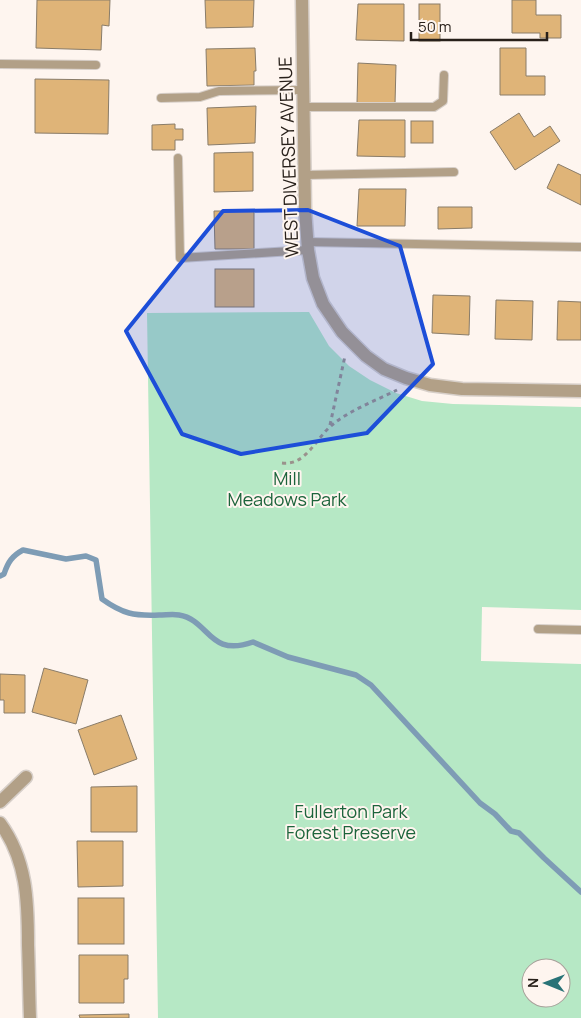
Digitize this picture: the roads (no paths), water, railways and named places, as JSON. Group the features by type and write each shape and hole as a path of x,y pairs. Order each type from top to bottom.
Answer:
{"street":[{"name":"WEST DIVERSEY AVENUE","path":"302,0 304,175 308,246 313,278 323,304 348,338 366,356 384,369 416,381 430,385 462,389 581,391"},
{"path":"0,802 26,778"},
{"path":"0,823 8,834 20,862 27,892 30,1018"}],"lane":[{"path":"0,64 96,65"},
{"path":"304,107 434,107 443,101 444,74"},
{"path":"161,98 200,97 219,91 304,90"},
{"path":"178,158 180,258 308,246 581,247"},
{"path":"304,175 454,172"},
{"path":"538,629 581,630"}],"waterway":[{"path":"0,576 4,574 13,557 23,550 66,559 86,556 96,560 102,599 116,608 142,615 179,615 189,618 218,642 238,646 253,642 288,657 356,675 371,685 480,803 495,814 511,831 519,833 581,892"}],"park label":[{"name":"Mill Meadows Park","path":"287,489"},
{"name":"Fullerton Park Forest Preserve","path":"351,822"}]}
